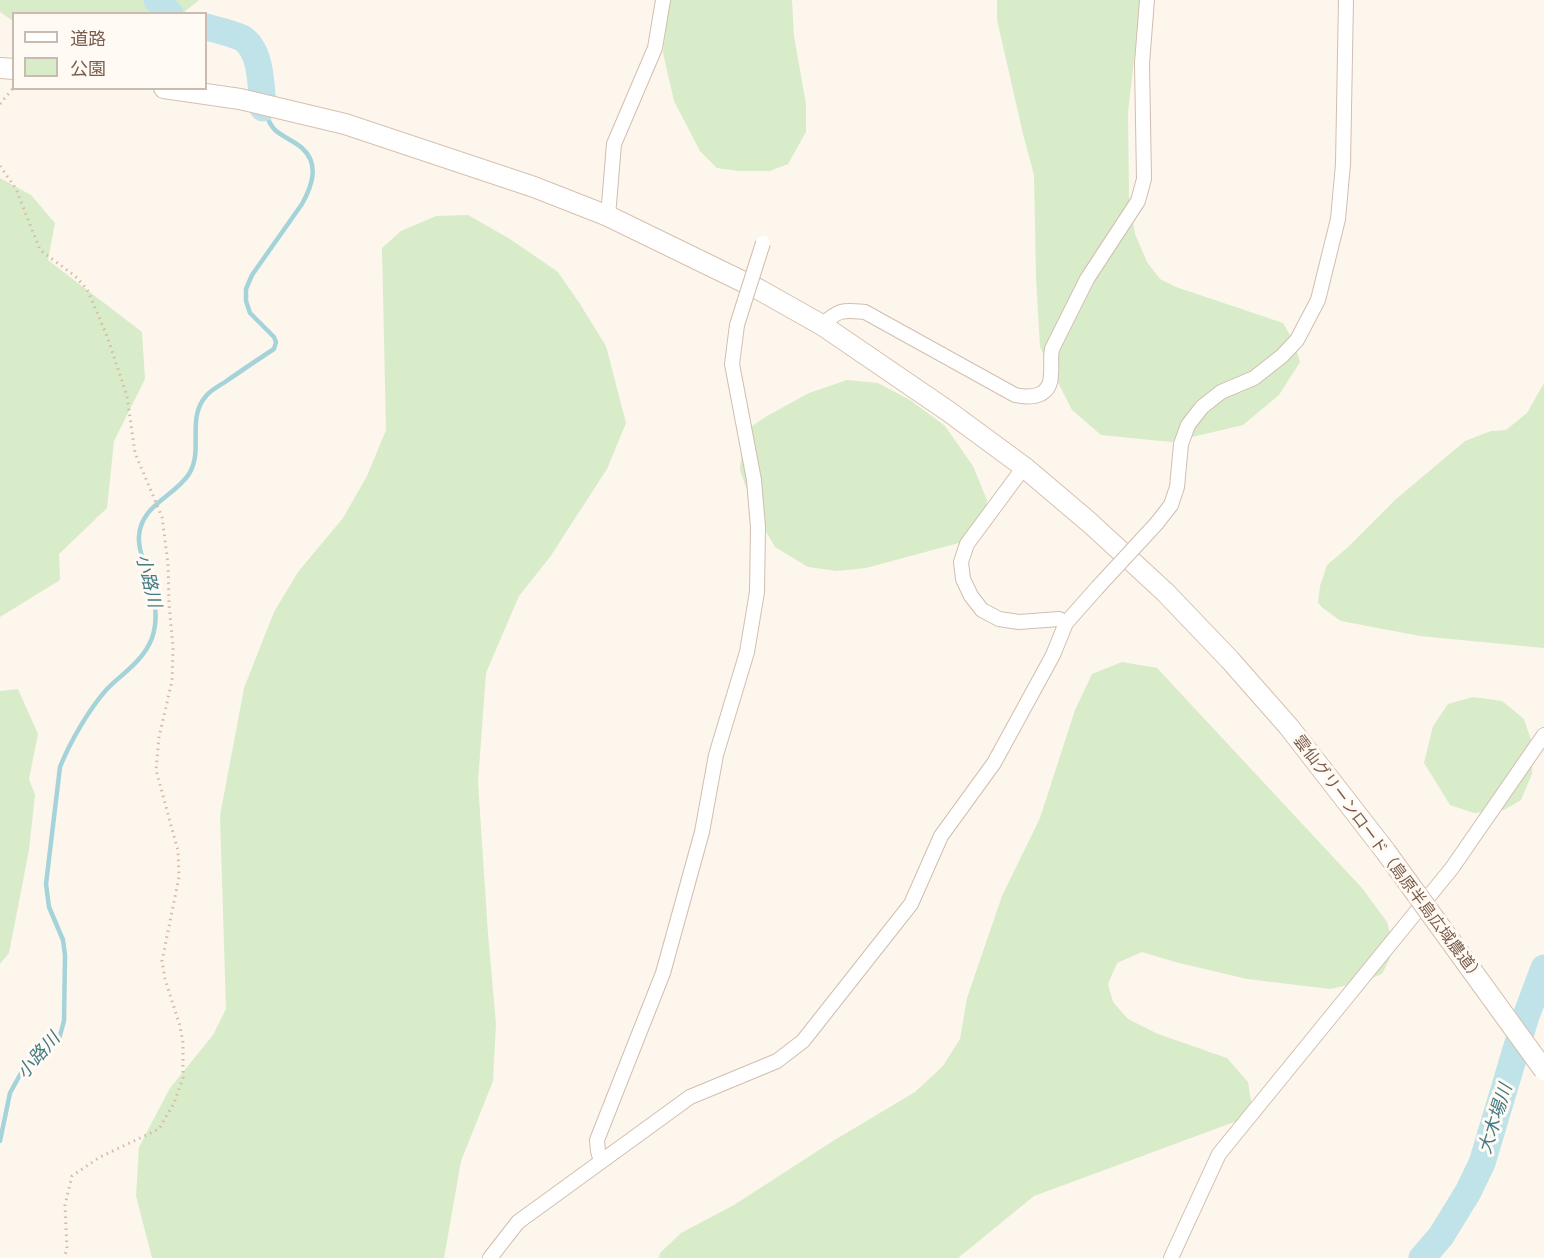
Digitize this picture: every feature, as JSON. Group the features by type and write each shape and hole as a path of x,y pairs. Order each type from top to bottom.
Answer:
{"street":[{"path":"608,216 614,144 654,48 663,0"},
{"path":"822,325 836,313 849,310 866,312 1015,395 1027,398 1045,391 1050,383 1052,349 1087,279 1138,201 1144,179 1142,63 1147,0"},
{"path":"490,1258 518,1222 690,1097 777,1061 803,1041 911,904 941,836 994,763 1053,655 1065,623 1171,505 1177,487 1181,444 1188,426 1203,407 1221,392 1254,378 1282,356 1297,340 1318,300 1338,219 1343,164 1346,0"},
{"name":"雲仙グリーンロード（島原半島広域農道）","path":"178,90 240,99 345,124 534,187 608,216 758,289 822,325 948,411 1024,466 1090,523 1165,592 1230,660 1289,728 1386,852 1544,1070"},
{"path":"601,1161 597,1140 663,973 702,832 716,755 747,652 757,592 758,527 754,480 732,364 737,325 763,243"},
{"path":"1024,466 967,544 962,562 963,579 971,596 982,610 999,619 1019,622 1059,619 1065,623"},
{"path":"1171,1258 1219,1154 1452,868 1544,735"}],"path":[{"path":"0,104 12,89"},
{"path":"0,166 16,189 40,250 75,276 87,289 107,336 127,396 135,453 162,517 168,564 173,647 172,681 159,737 156,771 178,851 179,877 162,961 165,979 180,1026 183,1043 183,1078 174,1103 159,1129 100,1157 72,1176 65,1205 67,1250 64,1258"}],"green space":[{"path":"0,0 199,0 184,12 12,12 12,20 0,12"},
{"path":"669,0 792,0 794,36 806,104 806,132 788,164 770,171 717,168 700,151 674,101 663,53"},
{"path":"997,0 1141,0 1128,112 1129,196 1135,234 1147,262 1160,279 1176,287 1283,323 1293,340 1300,362 1279,395 1243,425 1171,442 1101,435 1072,410 1040,347 1034,175 997,20"},
{"path":"0,178 31,195 55,223 48,260 142,332 145,379 114,441 107,508 59,554 60,580 0,617"},
{"path":"468,215 510,239 558,272 606,346 626,423 607,469 550,557 519,596 486,673 478,782 496,1024 493,1081 461,1161 444,1258 152,1258 136,1196 139,1147 170,1088 213,1035 226,1009 220,816 244,688 274,612 298,572 343,518 367,476 386,430 382,248 401,231 436,216"},
{"path":"847,380 878,383 910,400 945,426 973,466 987,500 984,529 970,540 866,568 837,571 808,567 775,547 755,513 740,470 743,432 809,393"},
{"path":"1544,383 1544,648 1420,636 1341,621 1318,603 1320,586 1327,565 1395,500 1465,441 1491,431 1506,430 1527,413"},
{"path":"1122,662 1157,668 1362,888 1387,922 1392,940 1390,958 1382,974 1362,982 1330,989 1247,979 1142,952 1117,963 1108,984 1113,1002 1128,1019 1158,1034 1227,1058 1248,1082 1252,1106 1237,1121 1034,1196 958,1258 659,1258 660,1253 681,1233 734,1205 833,1141 915,1092 943,1066 960,1039 967,998 1002,896 1040,818 1075,710 1092,674"},
{"path":"18,689 38,734 29,779 35,795 29,850 9,953 0,964 0,691"},
{"path":"1473,697 1502,701 1524,719 1533,746 1532,774 1521,800 1504,810 1474,813 1450,805 1424,763 1433,726 1448,704"}],"waterway":[{"path":"157,0 168,12"},
{"path":"207,27 238,36 249,44 257,60 263,108"},
{"name":"小路川","path":"0,1141 10,1093 21,1073 59,1039 64,1021 65,955 63,940 49,907 46,884 60,767 93,706 144,653 155,628 154,600 139,546 141,525 152,509 189,474 195,455 197,415 206,396 274,349 276,342 274,337 250,313 246,301 246,289 252,275 302,204 309,190 313,168 308,154 275,130 264,110"},
{"name":"大木場川","path":"1422,1258 1441,1236 1468,1192 1482,1163 1526,1016 1544,968"}]}
